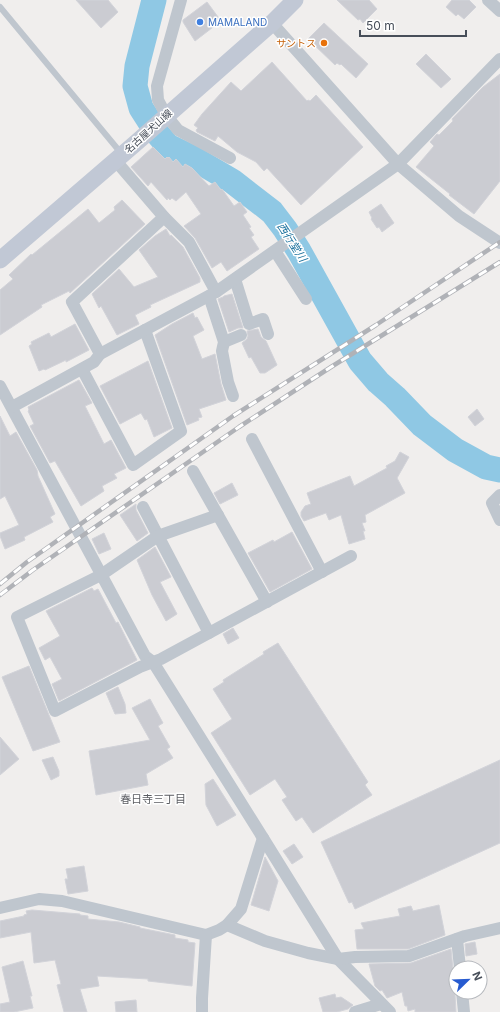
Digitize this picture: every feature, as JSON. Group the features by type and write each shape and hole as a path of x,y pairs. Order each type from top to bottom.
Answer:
{"main road":[{"name":"名古屋犬山線","path":"0,260 137,142 272,23 295,0"}],"street":[{"path":"181,0 157,86 158,100 164,117 178,130 230,158"},
{"path":"488,0 500,11"},
{"path":"272,23 398,164 459,216 500,243"},
{"path":"12,407 94,362 100,354 213,294 398,164 500,59"},
{"path":"118,157 164,217 189,242 213,294 224,342 222,351 228,382 233,396"},
{"path":"100,354 72,302 164,217"},
{"path":"278,249 306,299"},
{"path":"235,279 249,324 263,319 268,334"},
{"path":"82,369 133,465 181,430 145,330"},
{"path":"224,342 241,335"},
{"path":"0,386 145,656 153,662 338,960 390,1012"},
{"path":"252,440 322,572"},
{"path":"193,471 267,602"},
{"path":"500,495 492,503 500,520"},
{"path":"143,507 209,633"},
{"path":"218,515 158,536 101,575 17,617 55,711 209,633 351,556"},
{"path":"0,908 39,900 62,900 206,934 219,930 227,925 241,909 263,838"},
{"path":"227,925 265,941 308,954 338,960 355,957 409,956 457,939 500,928"},
{"path":"202,1012 206,934"},
{"path":"457,939 459,960"},
{"path":"463,1000 464,1012"},
{"path":"355,1012 381,1004"}],"lane":[{"path":"0,7 118,157"}],"building":[{"path":"76,0 108,0 118,12 101,28"},
{"path":"337,0 369,0 377,9 363,23"},
{"path":"452,0 469,0 476,7 464,19 458,14 456,16 446,7"},
{"path":"207,2 221,21 195,41 183,20"},
{"path":"324,23 368,64 356,78 341,64 340,65 337,63 335,65 308,39"},
{"path":"426,54 451,79 441,88 416,64"},
{"path":"272,62 307,101 310,101 316,95 363,147 301,205 267,168 264,171 256,162 237,152 218,136 215,141 197,132 196,130 198,128 194,125 231,82 241,91"},
{"path":"500,74 500,181 474,214 416,167 434,146 430,142 437,134 439,135 453,121 452,119 483,87"},
{"path":"153,147 165,159 169,157 173,162 176,159 183,167 185,164 192,168 209,186 215,182 234,206 240,202 247,212 243,215 251,227 249,228 254,235 251,237 259,249 227,271 221,262 212,268 195,238 184,226 201,214 186,192 176,201 172,198 170,200 168,198 167,200 151,182 148,186 131,167"},
{"path":"122,200 145,224 70,293 69,291 41,305 42,307 0,335 0,290 13,279 9,275 31,254 32,255 88,209 99,223 115,210 114,207"},
{"path":"381,204 394,223 382,232 379,227 377,228 371,219 372,218 369,212"},
{"path":"166,229 170,236 171,235 183,247 200,278 200,282 150,305 151,307 135,315 139,324 117,335 101,306 99,308 92,294 119,269 134,287 158,277 139,250 155,236"},
{"path":"232,294 243,328 238,328 229,332 218,299"},
{"path":"193,313 204,330 193,336 202,359 215,354 226,400 199,409 202,417 198,418 199,420 187,425 155,335"},
{"path":"75,324 89,350 66,362 66,360 45,370 39,371 29,346 32,344 31,342 49,333 51,337"},
{"path":"258,329 261,337 266,341 277,365 265,373 260,373 251,357 249,358 242,343 247,339 247,331"},
{"path":"148,361 172,428 154,437 147,419 145,420 141,413 120,424 100,386"},
{"path":"79,380 92,403 85,406 104,444 111,440 126,468 114,474 117,478 102,486 104,491 81,506 55,461 50,463 30,426 34,424 28,411 28,407"},
{"path":"477,409 484,419 475,426 468,417"},
{"path":"0,416 10,436 16,432 37,470 38,476 55,514 50,517 53,522 24,537 25,540 5,549 0,533 19,525 5,496 0,499"},
{"path":"400,452 409,457 397,478 405,493 365,515 366,522 362,523 365,531 363,531 365,539 349,544 341,515 329,520 326,513 304,521 301,516 301,512 305,506 311,504 307,493 350,476 354,486 387,468 386,466 395,461"},
{"path":"232,483 238,495 220,504 214,493"},
{"path":"136,504 136,510 148,533 137,541 120,515"},
{"path":"292,532 312,569 270,592 248,553 273,540 274,542"},
{"path":"104,533 111,549 99,554 92,539"},
{"path":"155,547 171,577 160,582 177,614 166,621 152,595 137,560"},
{"path":"92,588 94,591 98,589 116,623 118,622 137,660 59,701 52,684 62,679 50,657 45,660 39,648 60,636 46,611"},
{"path":"233,628 239,638 228,644 223,634"},
{"path":"278,643 368,782 365,785 372,795 313,833 302,817 296,821 282,800 287,797 275,779 250,795 211,733 232,719 213,689 224,682 223,680 264,654 263,652"},
{"path":"29,666 60,742 33,751 2,677"},
{"path":"118,687 125,704 126,713 115,714 106,693"},
{"path":"150,699 163,723 158,726 170,747 167,749 173,758 146,774 148,785 96,795 89,751 150,740 132,708"},
{"path":"0,737 19,759 0,775"},
{"path":"53,757 59,771 59,776 51,780 42,760"},
{"path":"500,760 500,843 355,909 352,902 349,903 321,842"},
{"path":"213,779 236,815 217,826 206,805 205,784"},
{"path":"294,844 303,857 292,864 283,851"},
{"path":"265,857 278,881 269,911 251,905"},
{"path":"84,866 88,891 68,894 65,879 68,879 66,869"},
{"path":"439,905 445,935 408,949 357,949 355,930 364,929 361,923 400,916 398,909 411,906 413,911"},
{"path":"32,910 80,914 88,916 88,919 119,922 175,935 175,938 188,940 188,942 195,943 192,986 148,981 148,979 97,976 99,986 80,989 87,1012 64,1012 57,985 61,984 55,960 34,963 31,932 0,938 0,921 24,916 27,914 26,911"},
{"path":"475,942 477,954 466,956 465,944"},
{"path":"451,949 452,960 448,960 448,1000 455,1000 456,1012 415,1012 415,1009 408,1011 407,1006 405,1006 402,992 387,998 382,990 380,991 375,986 369,964 411,963"},
{"path":"23,961 32,996 30,996 33,1008 14,1012 0,1012 0,1004 10,1002 2,967"},
{"path":"335,994 336,998 341,997 353,1005 348,1009 337,1012 323,1012 319,998"},
{"path":"136,1000 137,1012 116,1012 115,1002"}],"waterway":[{"name":"西行堂川","path":"154,0 137,66 135,86 141,108 157,133 168,146 193,158 232,181 272,212 299,251 360,361 378,382 422,425 455,450 486,467 500,470"}],"railway":[{"path":"0,584 27,562 233,416 376,325 500,242"},
{"path":"0,595 33,570 239,427 331,367 500,262"}],"place":[{"name":"MAMALAND","path":"200,22"},
{"name":"サントス","path":"324,43"}],"district":[{"name":"春日寺三丁目","path":"153,799"}]}
